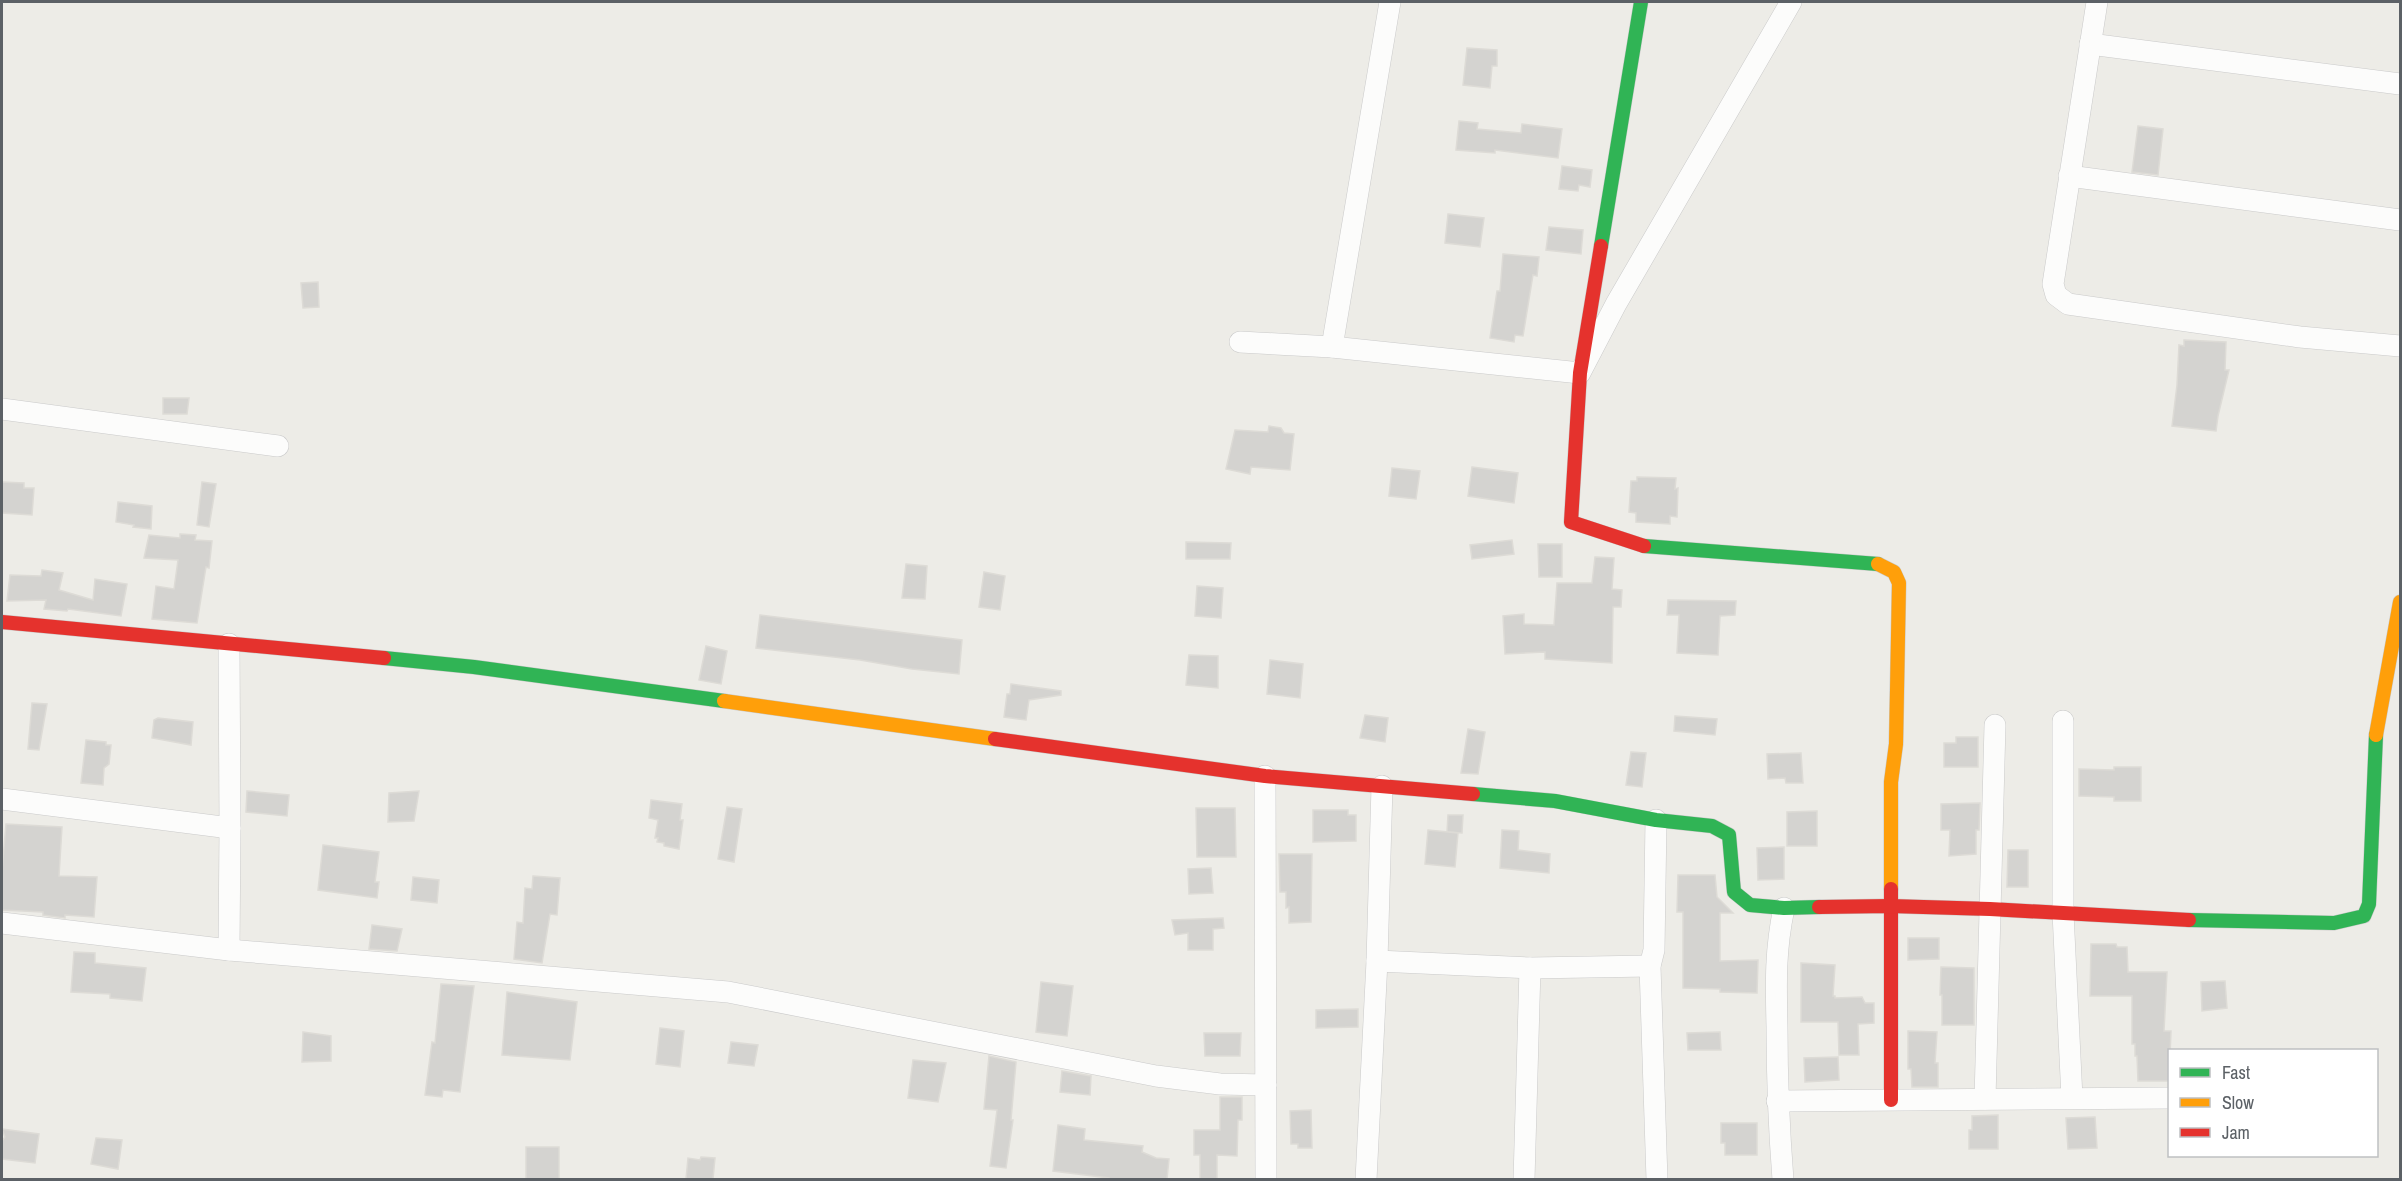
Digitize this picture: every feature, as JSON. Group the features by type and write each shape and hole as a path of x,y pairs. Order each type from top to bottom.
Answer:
{"street":[{"path":"1332,347 1390,2"},
{"path":"1641,2 1580,373 1571,522 1650,548 1882,564 1894,572 1899,583 1896,744 1891,782 1891,1100"},
{"path":"1580,373 1616,304 1791,2"},
{"path":"2097,2 2053,284 2056,295 2068,304 2300,337 2400,346"},
{"path":"2090,44 2400,84"},
{"path":"2069,176 2400,220"},
{"path":"1240,342 1332,347 1580,373"},
{"path":"2,410 278,446"},
{"path":"2,622 486,669 1265,776 1555,801 1656,820 1712,826 1729,835 1734,892 1750,905 1784,908 1890,906 1990,909 2176,920 2334,923 2364,916 2369,904 2376,725 2400,602"},
{"path":"229,644 229,950"},
{"path":"2063,721 2062,914 2072,1098"},
{"path":"1985,1099 1995,725"},
{"path":"1265,776 1266,1179"},
{"path":"1365,1179 1377,961 1382,786"},
{"path":"2,799 230,828"},
{"path":"1656,820 1654,950 1650,966 1657,1179"},
{"path":"1783,1179 1777,1101 1776,966 1777,939 1784,908"},
{"path":"2,923 229,950 728,992 1156,1076 1220,1084 1266,1085"},
{"path":"1377,961 1530,968 1650,966"},
{"path":"1524,1179 1530,968"},
{"path":"1777,1101 2168,1098"}],"building":[{"path":"1467,48 1497,50 1497,66 1492,66 1490,88 1463,85"},
{"path":"1459,121 1478,123 1477,129 1521,133 1522,124 1562,129 1558,158 1495,150 1495,153 1456,150"},
{"path":"2138,126 2163,129 2158,175 2132,172"},
{"path":"1562,166 1592,170 1590,187 1579,185 1578,191 1559,189"},
{"path":"1448,214 1484,218 1480,247 1445,243"},
{"path":"1549,227 1583,230 1581,254 1546,250"},
{"path":"1503,254 1539,257 1537,276 1533,275 1523,336 1515,335 1514,342 1490,338 1497,291 1500,291"},
{"path":"318,282 319,307 303,308 301,283"},
{"path":"2184,340 2226,342 2225,370 2229,370 2216,431 2172,426 2179,345 2184,346"},
{"path":"163,398 189,398 187,414 163,414"},
{"path":"1269,426 1281,428 1284,433 1294,434 1290,470 1251,467 1250,474 1226,469 1235,430 1268,432"},
{"path":"1472,467 1518,473 1514,503 1468,496"},
{"path":"1392,468 1420,471 1416,499 1389,496"},
{"path":"1637,477 1676,478 1677,517 1670,516 1670,524 1636,522 1636,513 1629,512 1631,481 1637,481"},
{"path":"2,482 24,483 24,488 34,488 32,515 2,513"},
{"path":"202,482 216,484 209,527 197,525"},
{"path":"118,502 152,506 151,529 116,522"},
{"path":"180,534 196,535 195,540 212,541 209,568 206,567 197,623 152,619 156,586 174,589 178,560 144,558 149,535 180,538"},
{"path":"1512,540 1514,554 1472,559 1470,545"},
{"path":"1186,542 1231,543 1230,559 1186,559"},
{"path":"1538,544 1562,544 1562,577 1539,577"},
{"path":"1595,557 1614,558 1612,589 1622,590 1621,607 1613,607 1612,663 1545,659 1545,652 1505,654 1503,616 1524,614 1524,624 1554,625 1557,583 1592,583"},
{"path":"906,564 927,566 925,599 902,598"},
{"path":"42,570 63,573 59,590 93,600 95,579 127,584 121,616 68,609 67,611 44,609 46,600 7,601 10,575 41,576"},
{"path":"984,572 1005,576 1000,610 979,607"},
{"path":"1197,586 1223,588 1221,618 1195,616"},
{"path":"1668,600 1736,601 1735,615 1720,616 1718,655 1677,653 1679,615 1667,615"},
{"path":"760,615 962,640 959,674 756,648"},
{"path":"706,646 727,651 721,684 699,680"},
{"path":"1189,655 1218,656 1218,688 1186,685"},
{"path":"1270,660 1303,664 1300,698 1267,694"},
{"path":"1011,684 1061,691 1061,695 1029,700 1026,720 1004,717 1007,694 1010,694"},
{"path":"32,703 47,704 39,750 28,749"},
{"path":"1365,715 1388,718 1385,742 1360,738"},
{"path":"1675,716 1717,719 1715,735 1674,731"},
{"path":"158,718 193,722 191,745 152,738 154,720"},
{"path":"1468,729 1485,732 1478,774 1461,773"},
{"path":"1956,737 1978,737 1978,767 1944,767 1944,743 1956,743"},
{"path":"86,740 106,742 106,745 111,745 109,764 104,768 103,785 81,783"},
{"path":"1631,752 1646,753 1642,787 1626,785"},
{"path":"1801,753 1803,783 1786,783 1785,778 1768,779 1767,754"},
{"path":"2114,767 2141,767 2141,801 2114,801 2114,797 2079,796 2079,769 2114,770"},
{"path":"247,791 289,795 287,816 246,812"},
{"path":"419,791 414,821 388,822 389,793"},
{"path":"651,800 682,804 680,820 683,820 679,849 657,842 658,838 655,838 658,820 649,818"},
{"path":"1980,803 1979,830 1976,830 1976,854 1949,856 1950,830 1941,830 1941,804"},
{"path":"727,807 742,809 734,862 718,859"},
{"path":"1196,808 1235,808 1236,857 1197,857"},
{"path":"1313,810 1348,810 1348,815 1356,815 1356,841 1313,842"},
{"path":"1817,811 1817,846 1787,846 1787,812"},
{"path":"1448,815 1463,815 1462,833 1447,832"},
{"path":"6,824 62,827 59,876 97,877 94,917 65,915 65,918 43,915 43,912 2,910 2,870"},
{"path":"1428,830 1458,833 1455,867 1425,864"},
{"path":"1502,830 1519,831 1518,850 1550,854 1549,873 1500,868"},
{"path":"323,845 379,852 375,882 379,882 377,898 318,890"},
{"path":"1784,847 1784,879 1758,880 1757,848"},
{"path":"2008,850 2028,850 2028,887 2007,887"},
{"path":"1279,854 1312,854 1311,922 1289,923 1286,892 1280,892"},
{"path":"1211,868 1213,893 1189,894 1188,869"},
{"path":"1678,875 1715,875 1717,897 1733,913 1720,913 1720,961 1758,960 1757,993 1683,988 1683,912 1677,912"},
{"path":"533,876 560,878 557,915 550,914 542,963 514,959 517,922 523,923 525,888 532,889"},
{"path":"413,877 439,880 437,903 411,900"},
{"path":"1223,918 1224,928 1213,929 1213,950 1188,950 1188,933 1175,935 1172,920"},
{"path":"372,925 402,929 397,951 369,949"},
{"path":"1908,938 1939,938 1939,959 1908,960"},
{"path":"2091,944 2116,944 2117,947 2127,947 2128,972 2167,972 2164,1031 2171,1031 2170,1049 2168,1049 2168,1081 2138,1081 2137,1056 2135,1056 2135,1044 2132,1044 2132,996 2090,996"},
{"path":"74,952 95,953 95,963 146,968 142,1001 110,998 110,994 71,992"},
{"path":"1801,963 1835,965 1833,996 1835,998 1862,997 1865,1003 1874,1003 1874,1023 1858,1024 1859,1055 1839,1055 1838,1022 1801,1022"},
{"path":"1941,967 1974,968 1974,1025 1942,1025"},
{"path":"2225,981 2227,1008 2202,1011 2201,982"},
{"path":"1041,982 1073,986 1067,1036 1036,1032"},
{"path":"441,984 474,986 460,1092 443,1090 442,1097 425,1095 432,1042 435,1043"},
{"path":"507,992 577,1002 570,1060 502,1055"},
{"path":"1358,1009 1358,1027 1316,1028 1316,1010"},
{"path":"660,1028 684,1031 680,1067 656,1064"},
{"path":"1908,1031 1937,1032 1935,1063 1938,1063 1938,1087 1912,1087 1911,1069 1908,1069"},
{"path":"303,1032 331,1036 331,1061 302,1062"},
{"path":"1720,1032 1721,1050 1688,1050 1687,1033"},
{"path":"1204,1033 1241,1033 1240,1056 1205,1056"},
{"path":"731,1042 758,1045 754,1066 728,1063"},
{"path":"989,1056 1016,1062 1011,1120 1013,1120 1006,1168 990,1166 997,1110 984,1109"},
{"path":"1838,1057 1839,1080 1805,1082 1804,1058"},
{"path":"913,1060 946,1063 938,1102 908,1098"},
{"path":"1062,1071 1091,1076 1090,1095 1060,1092"},
{"path":"1220,1097 1242,1097 1242,1120 1238,1120 1237,1156 1217,1155 1217,1179 1200,1179 1200,1155 1194,1155 1194,1130 1220,1130"},
{"path":"1311,1110 1312,1148 1298,1148 1298,1144 1291,1144 1290,1111"},
{"path":"1998,1115 1998,1149 1969,1149 1972,1116"},
{"path":"2095,1117 2097,1148 2068,1149 2066,1118"},
{"path":"1721,1123 1757,1123 1757,1155 1725,1155 1725,1143 1721,1143"},
{"path":"1058,1125 1085,1129 1084,1140 1143,1146 1142,1152 1156,1158 1169,1159 1167,1179 1109,1179 1053,1171"},
{"path":"2,1129 39,1134 35,1163 2,1159 2,1141 5,1137"},
{"path":"96,1138 122,1140 118,1169 91,1164"},
{"path":"526,1147 559,1147 559,1179 526,1179"},
{"path":"701,1157 715,1158 713,1179 686,1179 688,1158 700,1160"}],"traffic: fast":[{"path":"1601,246 1641,2"},
{"path":"1644,546 1878,564"},
{"path":"384,658 474,667 724,701"},
{"path":"2189,920 2334,923 2364,916 2369,904 2376,735"},
{"path":"1473,794 1555,801 1656,820 1712,826 1729,835 1734,892 1750,905 1784,908 1819,907"}],"traffic: slow":[{"path":"1878,564 1894,572 1899,583 1896,744 1891,782 1891,889"},
{"path":"2376,735 2400,602"},
{"path":"724,701 995,739"}],"traffic: jam":[{"path":"1601,246 1580,373 1571,522 1644,546"},
{"path":"2,622 384,658"},
{"path":"995,739 1265,776 1473,794"},
{"path":"1891,889 1891,1100"},
{"path":"1819,907 1890,906 1990,909 2189,920"}]}
